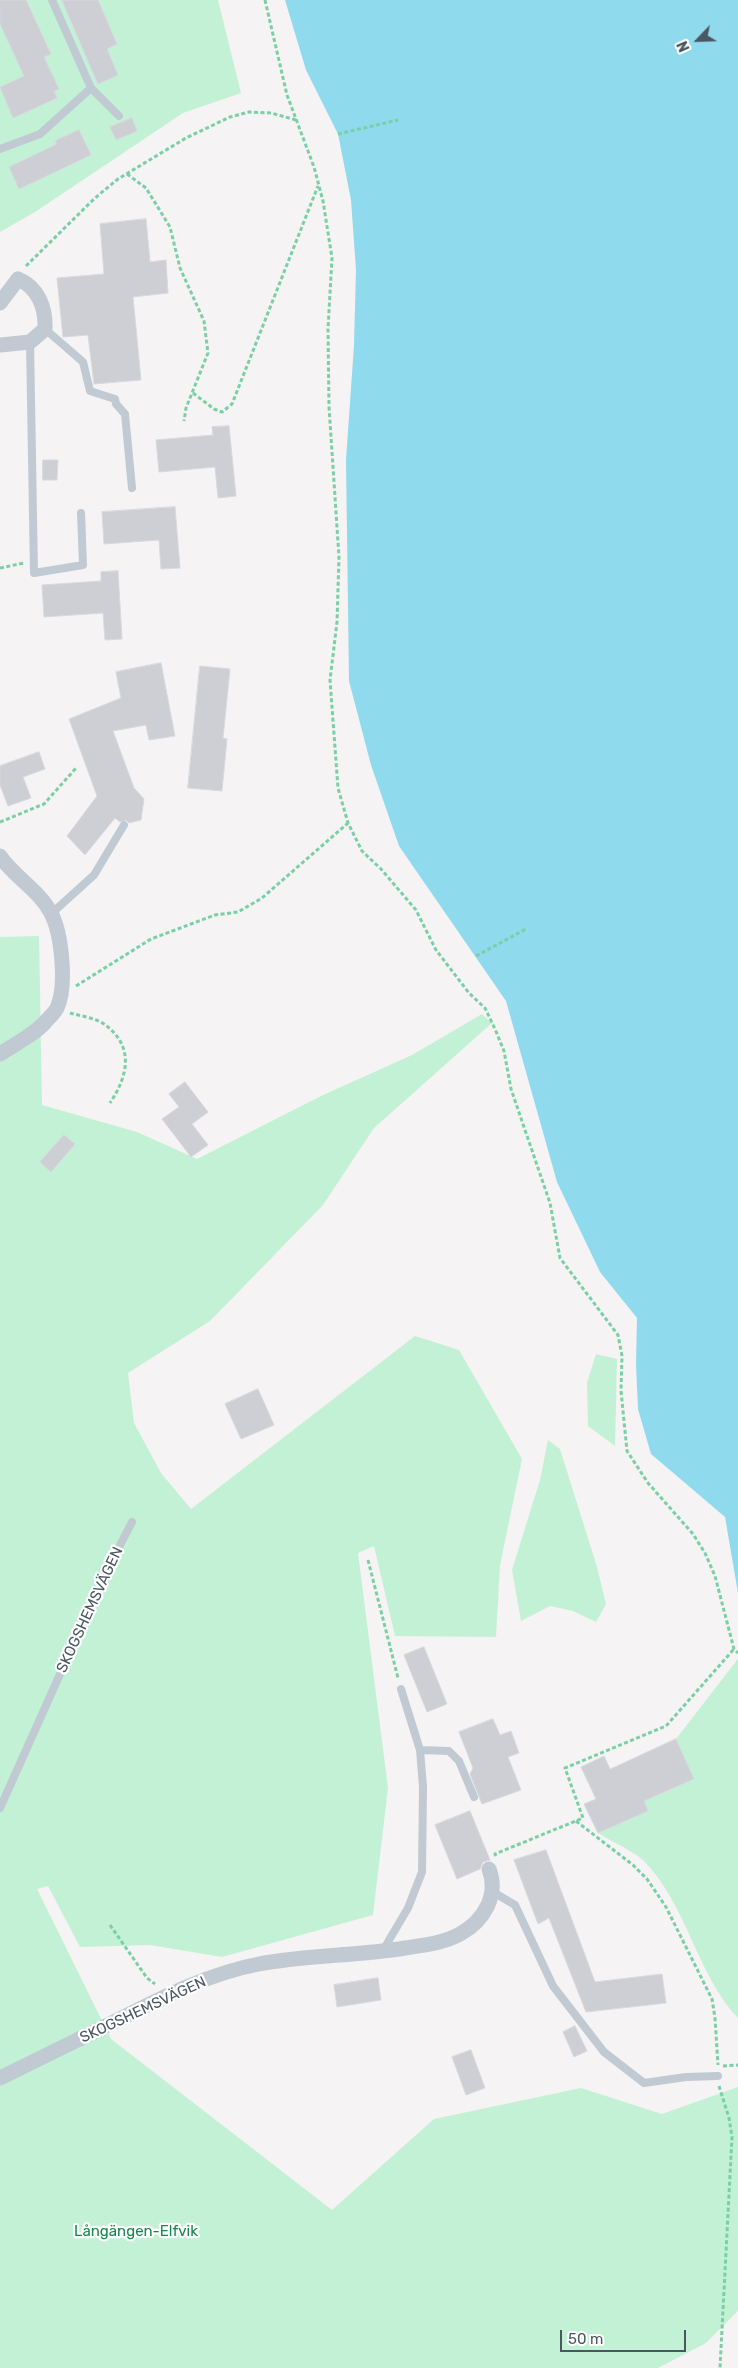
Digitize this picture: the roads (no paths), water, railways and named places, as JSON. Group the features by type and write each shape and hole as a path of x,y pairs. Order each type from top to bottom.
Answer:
{"street":[{"path":"0,303 18,279 28,283 40,300 46,319 45,329 30,342 0,344"},
{"path":"0,856 6,865 28,884 51,914 62,953 58,1002 46,1023 0,1054"},
{"path":"489,1869 493,1892"},
{"name":"SKOGSHEMSVÄGEN","path":"0,2078 168,1995 258,1964 382,1952 430,1944 459,1935 480,1919 493,1892"}],"lane":[{"path":"52,0 91,88 119,116"},
{"path":"0,149 40,134 91,88"},
{"path":"45,329 83,362 90,391 115,399 116,404 125,414 132,488"},
{"path":"30,342 34,573 83,565 81,513"},
{"path":"51,914 94,875 124,825"},
{"name":"SKOGSHEMSVÄGEN","path":"0,1808 104,1576 132,1522"},
{"path":"382,1952 408,1908 422,1872 423,1787 420,1750 401,1689"},
{"path":"420,1750 449,1751 460,1761 474,1797"},
{"path":"493,1892 516,1905 553,1986 604,2052 644,2083 686,2077 718,2076"}],"water":[{"path":"285,0 738,0 738,1593 725,1517 651,1454 638,1409 636,1364 637,1318 600,1272 557,1182 506,1001 399,846 371,765 349,681 346,460 354,345 356,270 351,200 338,134 306,70"}],"park label":[{"name":"Långängen-Elfvik","path":"136,2232"}]}
